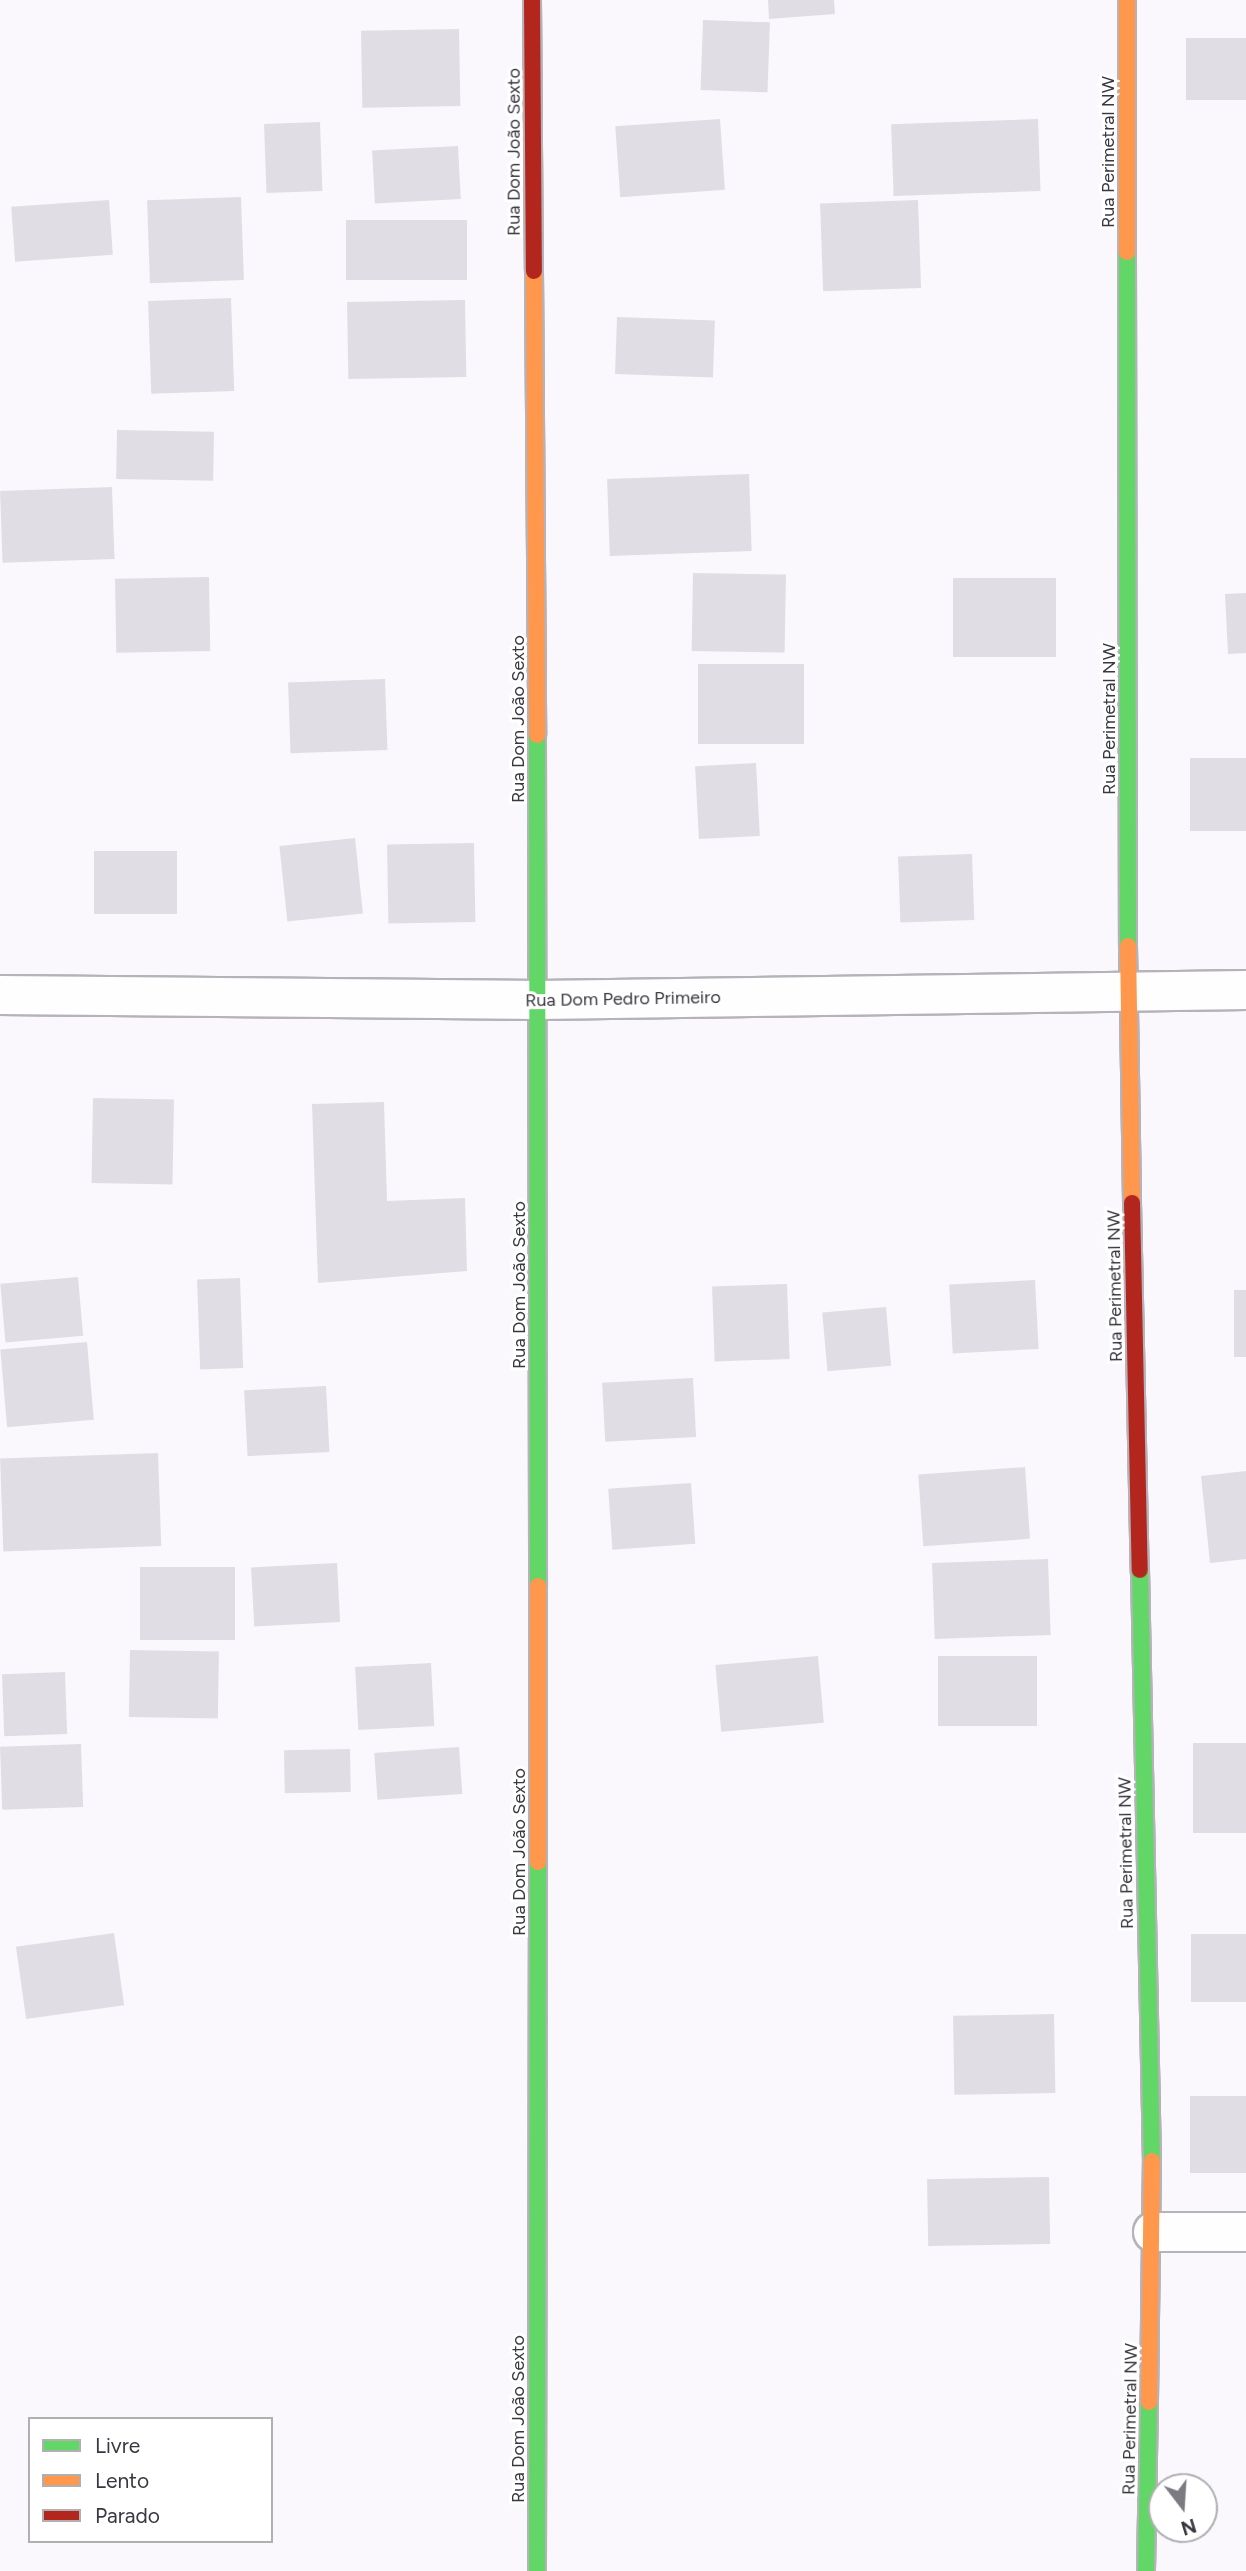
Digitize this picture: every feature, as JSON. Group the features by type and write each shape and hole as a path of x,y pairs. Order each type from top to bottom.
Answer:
{"street":[{"name":"Rua Dom João Sexto","path":"532,0 539,1000 537,2571"},
{"name":"Rua Perimetral NW","path":"1127,0 1128,991 1153,2232 1146,2571"},
{"name":"Rua Dom Pedro Primeiro","path":"0,995 539,1000 1246,990"},
{"path":"1153,2232 1246,2232"}],"building":[{"path":"768,0 834,0 835,14 769,19"},
{"path":"703,20 770,22 768,92 701,90"},
{"path":"459,29 460,106 362,108 361,31"},
{"path":"1186,38 1246,38 1246,100 1186,100"},
{"path":"720,119 725,190 620,197 615,126"},
{"path":"1038,119 1041,191 894,196 891,124"},
{"path":"320,122 322,191 266,193 264,124"},
{"path":"458,146 461,199 375,203 372,151"},
{"path":"241,197 244,280 150,283 147,200"},
{"path":"109,200 113,255 15,262 11,207"},
{"path":"918,200 921,288 823,291 820,203"},
{"path":"346,220 467,220 467,280 346,280"},
{"path":"231,298 234,391 151,394 148,301"},
{"path":"465,300 466,377 348,379 347,302"},
{"path":"617,317 715,320 713,377 615,374"},
{"path":"117,430 214,432 213,481 116,479"},
{"path":"749,474 752,551 610,556 607,479"},
{"path":"112,487 115,559 3,563 0,491"},
{"path":"693,573 786,575 785,653 692,651"},
{"path":"209,577 210,651 116,653 115,579"},
{"path":"953,578 1056,578 1056,657 953,657"},
{"path":"1246,593 1246,653 1228,654 1225,594"},
{"path":"698,664 804,664 804,744 698,744"},
{"path":"385,679 387,750 291,753 288,682"},
{"path":"1190,758 1246,758 1246,831 1190,831"},
{"path":"756,763 760,836 699,839 695,766"},
{"path":"355,838 363,914 287,922 279,846"},
{"path":"474,843 475,922 388,924 387,845"},
{"path":"94,851 177,851 177,914 94,914"},
{"path":"972,854 974,920 900,923 898,857"},
{"path":"93,1098 174,1099 173,1184 92,1183"},
{"path":"384,1102 387,1201 465,1198 467,1271 318,1283 312,1104"},
{"path":"78,1277 83,1336 5,1343 0,1284"},
{"path":"240,1278 243,1368 200,1369 197,1280"},
{"path":"1035,1280 1039,1349 953,1353 949,1285"},
{"path":"787,1284 790,1359 715,1362 712,1287"},
{"path":"1234,1290 1246,1290 1246,1357 1234,1357"},
{"path":"886,1307 891,1366 827,1371 822,1313"},
{"path":"87,1342 94,1420 7,1427 0,1350"},
{"path":"693,1378 696,1437 605,1442 602,1383"},
{"path":"326,1386 329,1452 248,1456 244,1390"},
{"path":"158,1453 161,1546 3,1551 0,1459"},
{"path":"1025,1467 1030,1539 923,1546 918,1474"},
{"path":"1246,1471 1246,1559 1210,1563 1201,1476"},
{"path":"691,1483 695,1544 612,1550 608,1489"},
{"path":"1048,1559 1051,1635 935,1639 932,1563"},
{"path":"337,1563 340,1622 254,1626 251,1568"},
{"path":"140,1567 235,1567 235,1640 140,1640"},
{"path":"130,1650 219,1652 218,1719 129,1717"},
{"path":"818,1656 824,1723 721,1732 715,1665"},
{"path":"938,1656 1037,1656 1037,1726 938,1726"},
{"path":"431,1663 434,1726 358,1730 355,1667"},
{"path":"65,1672 67,1734 4,1736 2,1674"},
{"path":"1193,1743 1246,1743 1246,1833 1193,1833"},
{"path":"81,1744 83,1807 2,1810 0,1747"},
{"path":"459,1747 462,1794 377,1800 374,1753"},
{"path":"350,1749 351,1792 285,1793 284,1750"},
{"path":"114,1933 124,2005 26,2019 16,1947"},
{"path":"1191,1934 1246,1934 1246,2002 1191,2002"},
{"path":"1054,2014 1055,2093 954,2095 953,2016"},
{"path":"1190,2096 1246,2096 1246,2173 1190,2173"},
{"path":"1049,2177 1050,2244 928,2246 927,2179"}],"traffic: fast":[{"path":"1127,252 1128,946"},
{"path":"537,735 538,1586"},
{"path":"1140,1570 1152,2161"},
{"path":"537,2571 538,1862"},
{"path":"1146,2571 1149,2402"}],"traffic: slow":[{"path":"1127,0 1127,252"},
{"path":"534,271 537,735"},
{"path":"1128,946 1132,1203"},
{"path":"538,1586 538,1862"},
{"path":"1149,2402 1152,2161"}],"traffic: jam":[{"path":"532,0 534,271"},
{"path":"1132,1203 1140,1570"}]}
